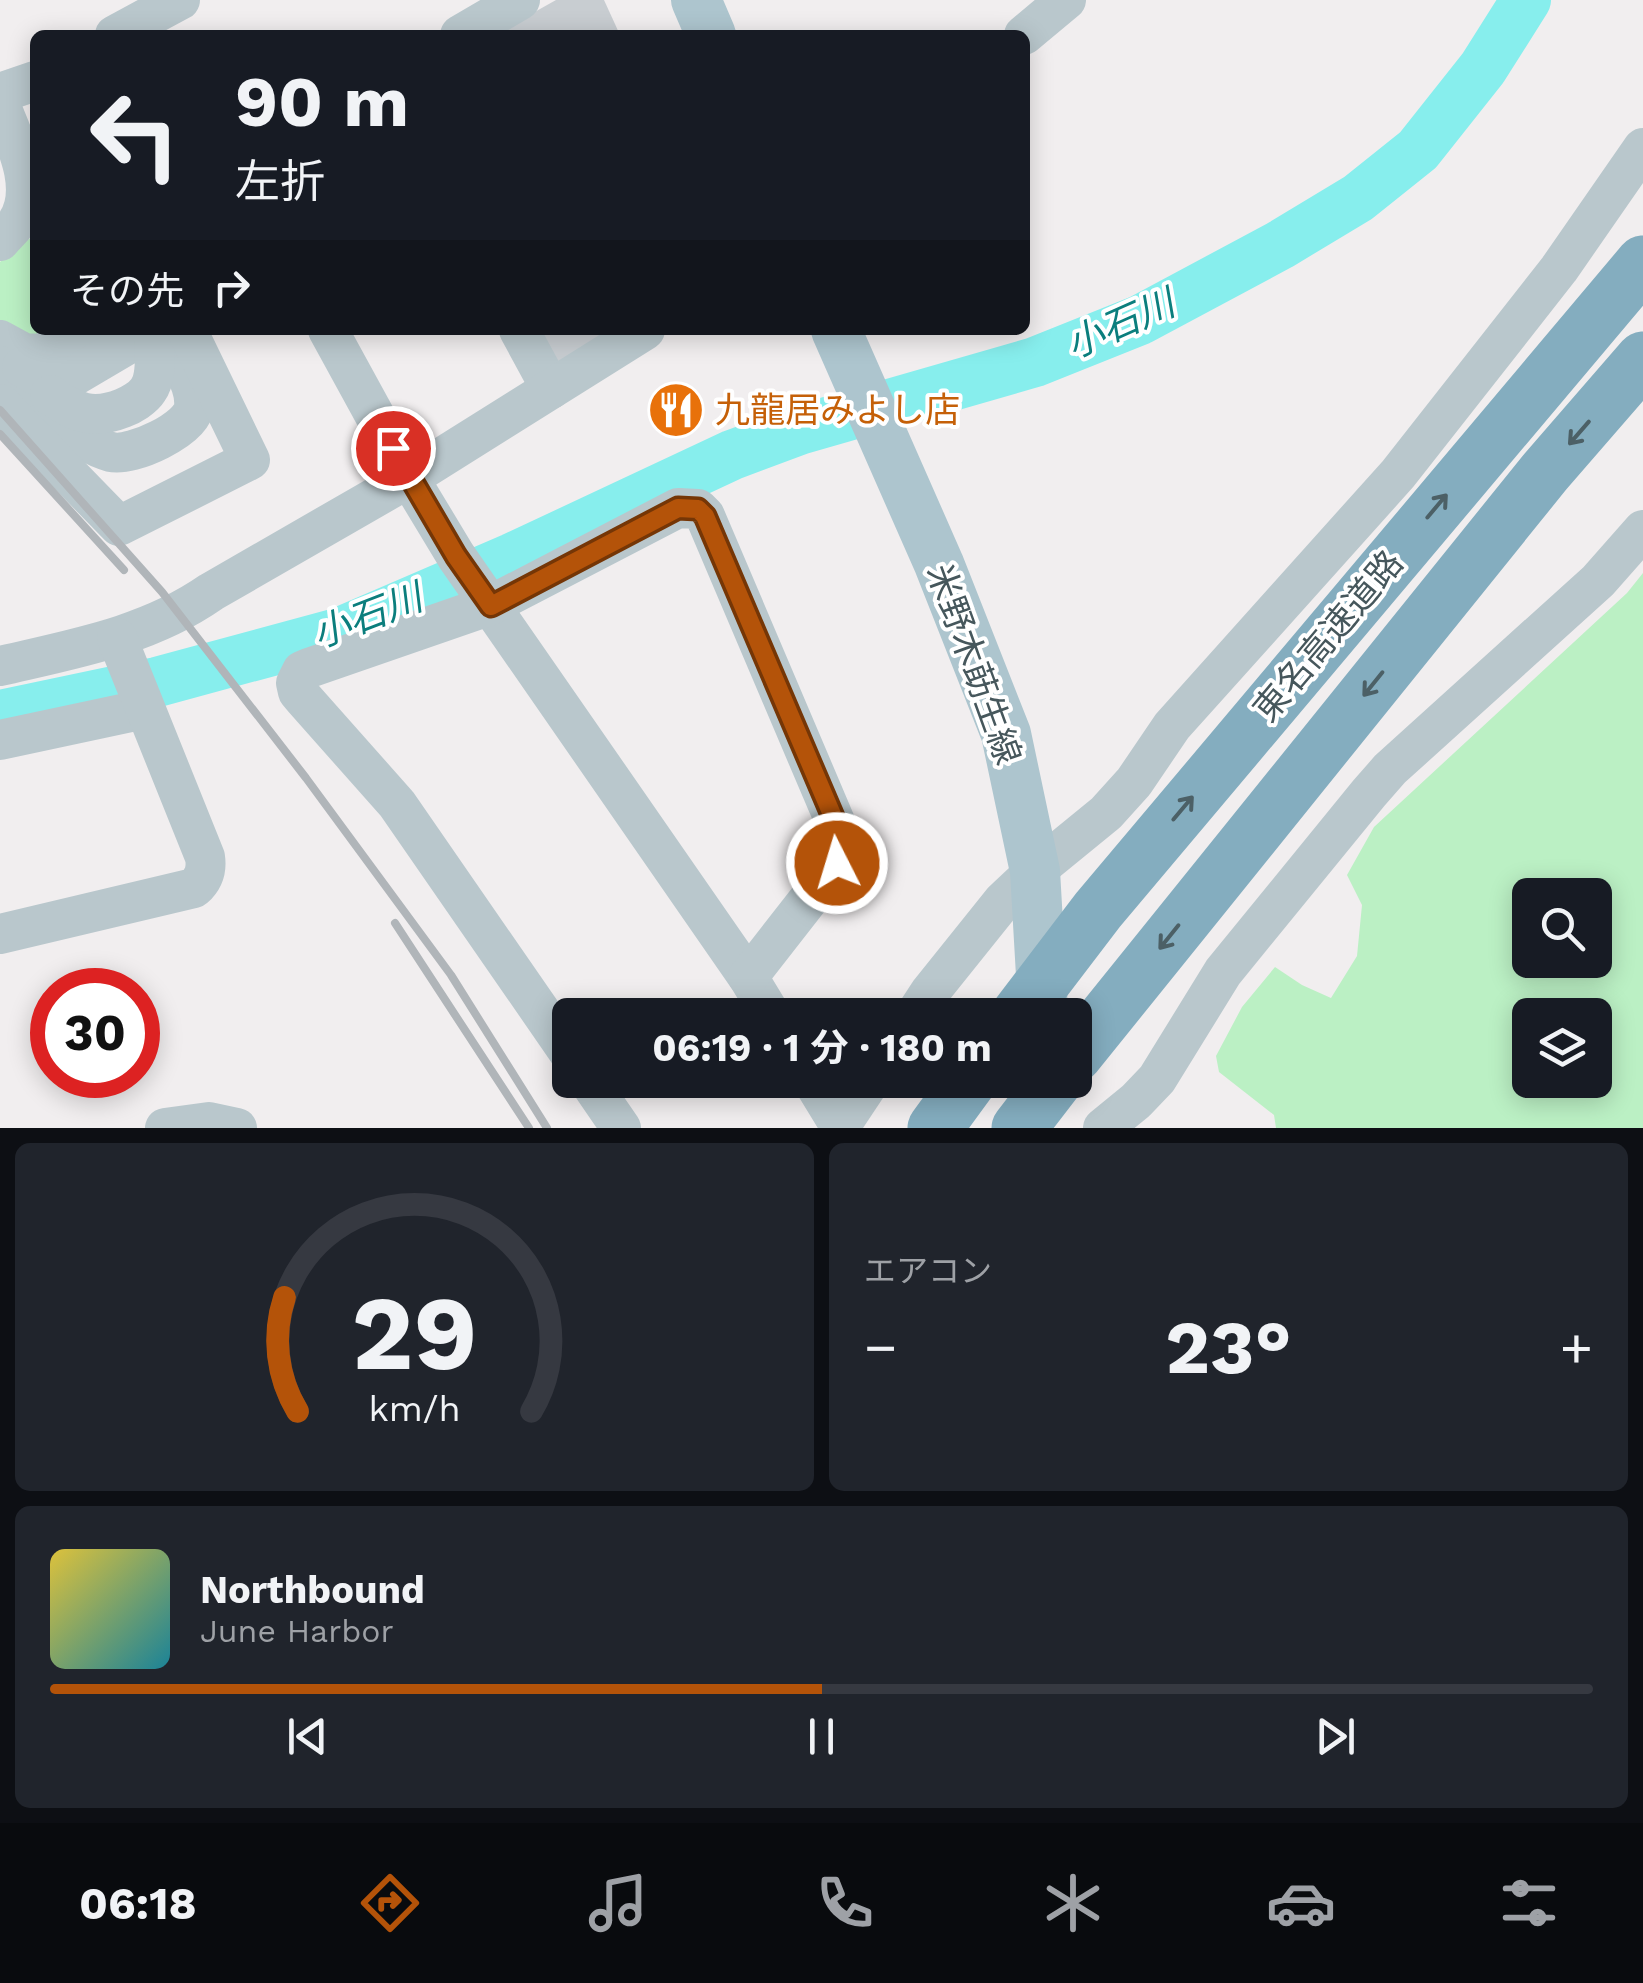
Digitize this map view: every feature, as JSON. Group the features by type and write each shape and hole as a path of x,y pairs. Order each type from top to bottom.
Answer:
{"highway":[{"name":"東名高速道路","path":"1031,998 1098,910 1643,263"},
{"name":"東名高速道路","path":"1092,1033 1545,472 1643,359"},
{"path":"935,1128 957,1098"},
{"path":"1019,1128 1042,1098"}],"main road":[{"path":"696,0 709,30"},
{"name":"米野木莇生線","path":"844,347 939,564 1006,734 1035,871 1042,998"},
{"path":"1048,1098 1050,1128"}],"street":[{"path":"123,30 180,0"},
{"path":"469,30 520,0"},
{"path":"1030,30 1066,0"},
{"path":"0,240 17,222 26,202 19,156 20,93"},
{"path":"926,998 1003,902 1106,813 1134,782 1172,726 1398,474 1559,269 1643,148"},
{"path":"0,160 9,176 10,192 0,215"},
{"path":"11,359 24,353 40,354 80,335"},
{"path":"11,359 41,378 74,376 149,335"},
{"path":"11,359 65,417 115,446 168,424 182,406 182,385 161,335"},
{"path":"0,404 119,526 250,460 162,335"},
{"path":"331,335 456,556 761,998"},
{"path":"522,335 550,390"},
{"path":"0,666 120,648 409,478 638,335"},
{"path":"552,1028 397,804 303,698 296,683 302,671 309,668 491,606 678,508 698,509 705,516 842,838 842,854 837,863 748,977"},
{"path":"1104,1128 1157,1079 1224,972 1369,792 1598,581 1643,530"},
{"path":"0,934 194,888 200,883 206,868 205,857 120,648"},
{"path":"0,740 143,702"},
{"path":"600,1098 621,1128"},
{"path":"823,1098 840,1127 859,1098"},
{"path":"165,1128 209,1122 237,1128"}],"green space":[{"path":"30,238 30,335 0,321 0,262"},
{"path":"31,335 54,335 44,341"},
{"path":"1643,573 1643,1128 1276,1128 1274,1115 1219,1072 1216,1056 1242,1007 1275,967 1331,998 1357,956 1362,905 1347,875 1374,827 1627,593"}],"building":[{"path":"556,0 604,0 618,30 503,30"},
{"path":"532,335 625,335 554,380"}],"waterway":[{"name":"小石川","path":"0,715 157,682 338,633 512,558 732,455 799,430 1035,362 1140,320 1358,198 1418,150 1483,68 1526,0"}],"railway":[{"path":"0,410 162,592 306,778 451,975 547,1128"},
{"path":"0,434 124,570"},
{"path":"395,923 529,1128"}],"place":[{"name":"九龍居みよし店","path":"676,410"}],"route":[{"path":"393,448 456,556 491,606 678,508 698,509 705,516 842,838 842,854 837,863"}]}
